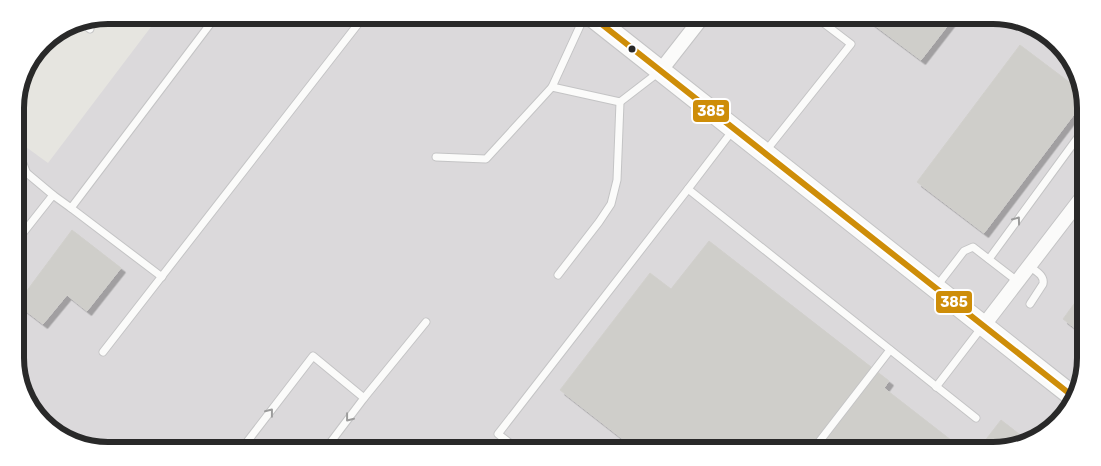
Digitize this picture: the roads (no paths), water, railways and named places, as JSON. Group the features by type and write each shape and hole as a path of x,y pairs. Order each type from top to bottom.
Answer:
{"main road":[{"path":"602,24 1070,394"}],"street":[{"path":"661,70 692,24"},
{"path":"984,325 1077,204"}],"lane":[{"path":"71,208 210,24"},
{"path":"103,352 358,24"},
{"path":"436,157 486,159 552,87 581,24"},
{"path":"764,152 851,44 825,24"},
{"path":"558,275 611,204 617,180 620,102 661,70"},
{"path":"552,87 620,102"},
{"path":"508,442 498,434 734,128"},
{"path":"988,259 1077,138"},
{"path":"24,166 27,174"},
{"path":"24,171 162,277"},
{"path":"688,189 976,418"},
{"path":"24,232 53,195"},
{"path":"936,288 964,251 973,247 1018,281"},
{"path":"1029,266 1041,276 1043,281 1030,304"},
{"path":"331,442 426,322"},
{"path":"936,387 984,325"},
{"path":"819,442 890,350"},
{"path":"247,442 313,356 364,398"}]}
